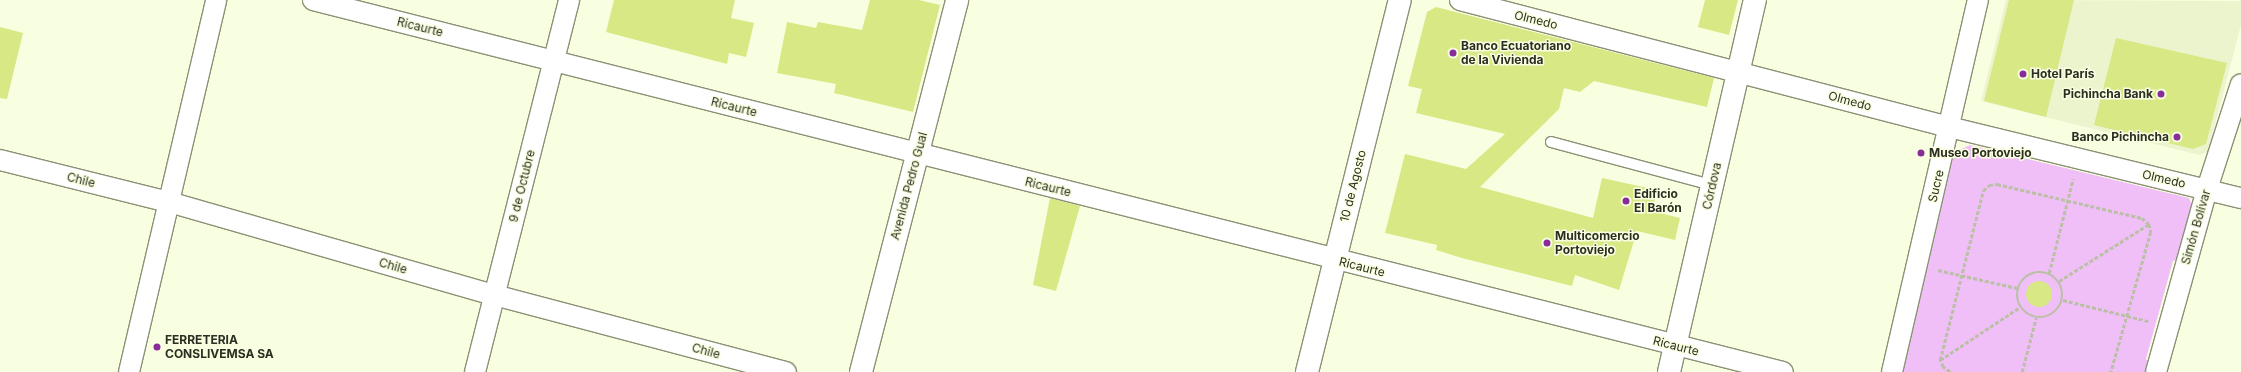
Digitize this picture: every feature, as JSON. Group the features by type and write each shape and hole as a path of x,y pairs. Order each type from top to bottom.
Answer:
{"main road":[{"name":"Avenida Pedro Gual","path":"861,372 958,0"},
{"name":"10 de Agosto","path":"1307,372 1400,0"},
{"name":"Córdova","path":"1669,372 1755,0"}],"street":[{"path":"129,372 216,0"},
{"name":"Ricaurte","path":"313,0 1334,260 1783,372"},
{"name":"9 de Octubre","path":"475,372 569,0"},
{"name":"Olmedo","path":"1460,0 1949,127 2241,198"},
{"name":"Sucre","path":"1892,372 1918,265 1978,0"},
{"name":"Simón Bolívar","path":"2156,372 2207,189 2241,84"},
{"name":"Chile","path":"0,160 169,202 494,295 786,372"}],"lane":[{"path":"1551,142 1712,185"}],"path":[{"path":"2049,273 2078,159"},
{"path":"1950,372 1943,367 1940,360 1983,191 1989,185 1997,184 2142,218 2149,224 2151,232 2112,372"},
{"path":"2059,281 2149,224"},
{"path":"1918,265 2017,288"},
{"path":"2033,272 2049,273 2059,281 2063,300 2056,312 2043,318 2029,316 2020,307 2017,288 2021,281 2033,272"},
{"path":"2063,300 2169,326"},
{"path":"1940,360 2020,307"},
{"path":"2022,372 2036,318"}],"shaded area":[{"path":"2006,0 2241,1 2241,25 2208,152 2199,155 1981,101"},
{"path":"1970,145 2189,198 2192,205 2180,258 2173,261 2146,359 2151,365 2149,372 1903,372 1953,158 1959,150"}],"building":[{"path":"614,0 735,0 731,18 754,23 746,57 729,53 727,64 606,32"},
{"path":"870,0 919,0 940,5 913,112 834,93 836,84 777,73 787,22 816,28 818,22 862,30"},
{"path":"1705,0 1738,0 1729,35 1698,27"},
{"name":"Hotel París","path":"2009,0 2074,0 2046,117 1984,101"},
{"path":"1436,7 1714,78 1707,107 1594,81 1580,92 1564,88 1559,109 1480,187 1593,218 1602,178 1657,190 1652,211 1680,218 1675,240 1637,231 1619,290 1575,275 1572,286 1462,258 1436,250 1437,245 1385,233 1405,154 1466,169 1505,134 1416,113 1422,89 1408,86 1427,12"},
{"path":"0,27 23,33 7,99 0,98"},
{"name":"Pichincha Bank","path":"2116,38 2227,63 2206,144 2193,149 2094,125"},
{"path":"1050,198 1080,206 1056,291 1033,285"},
{"path":"2039,281 2049,284 2052,294 2049,304 2039,307 2029,304 2026,294 2029,284"}],"place":[{"name":"Banco Ecuatoriano de la Vivienda","path":"1453,53"},
{"name":"Hotel París","path":"2023,74"},
{"name":"Pichincha Bank","path":"2161,94"},
{"name":"Banco Pichincha","path":"2177,137"},
{"name":"Museo Portoviejo","path":"1921,153"},
{"name":"Edificio El Barón","path":"1626,201"},
{"name":"Multicomercio Portoviejo","path":"1547,243"},
{"name":"FERRETERIA CONSLIVEMSA SA","path":"157,347"}]}
